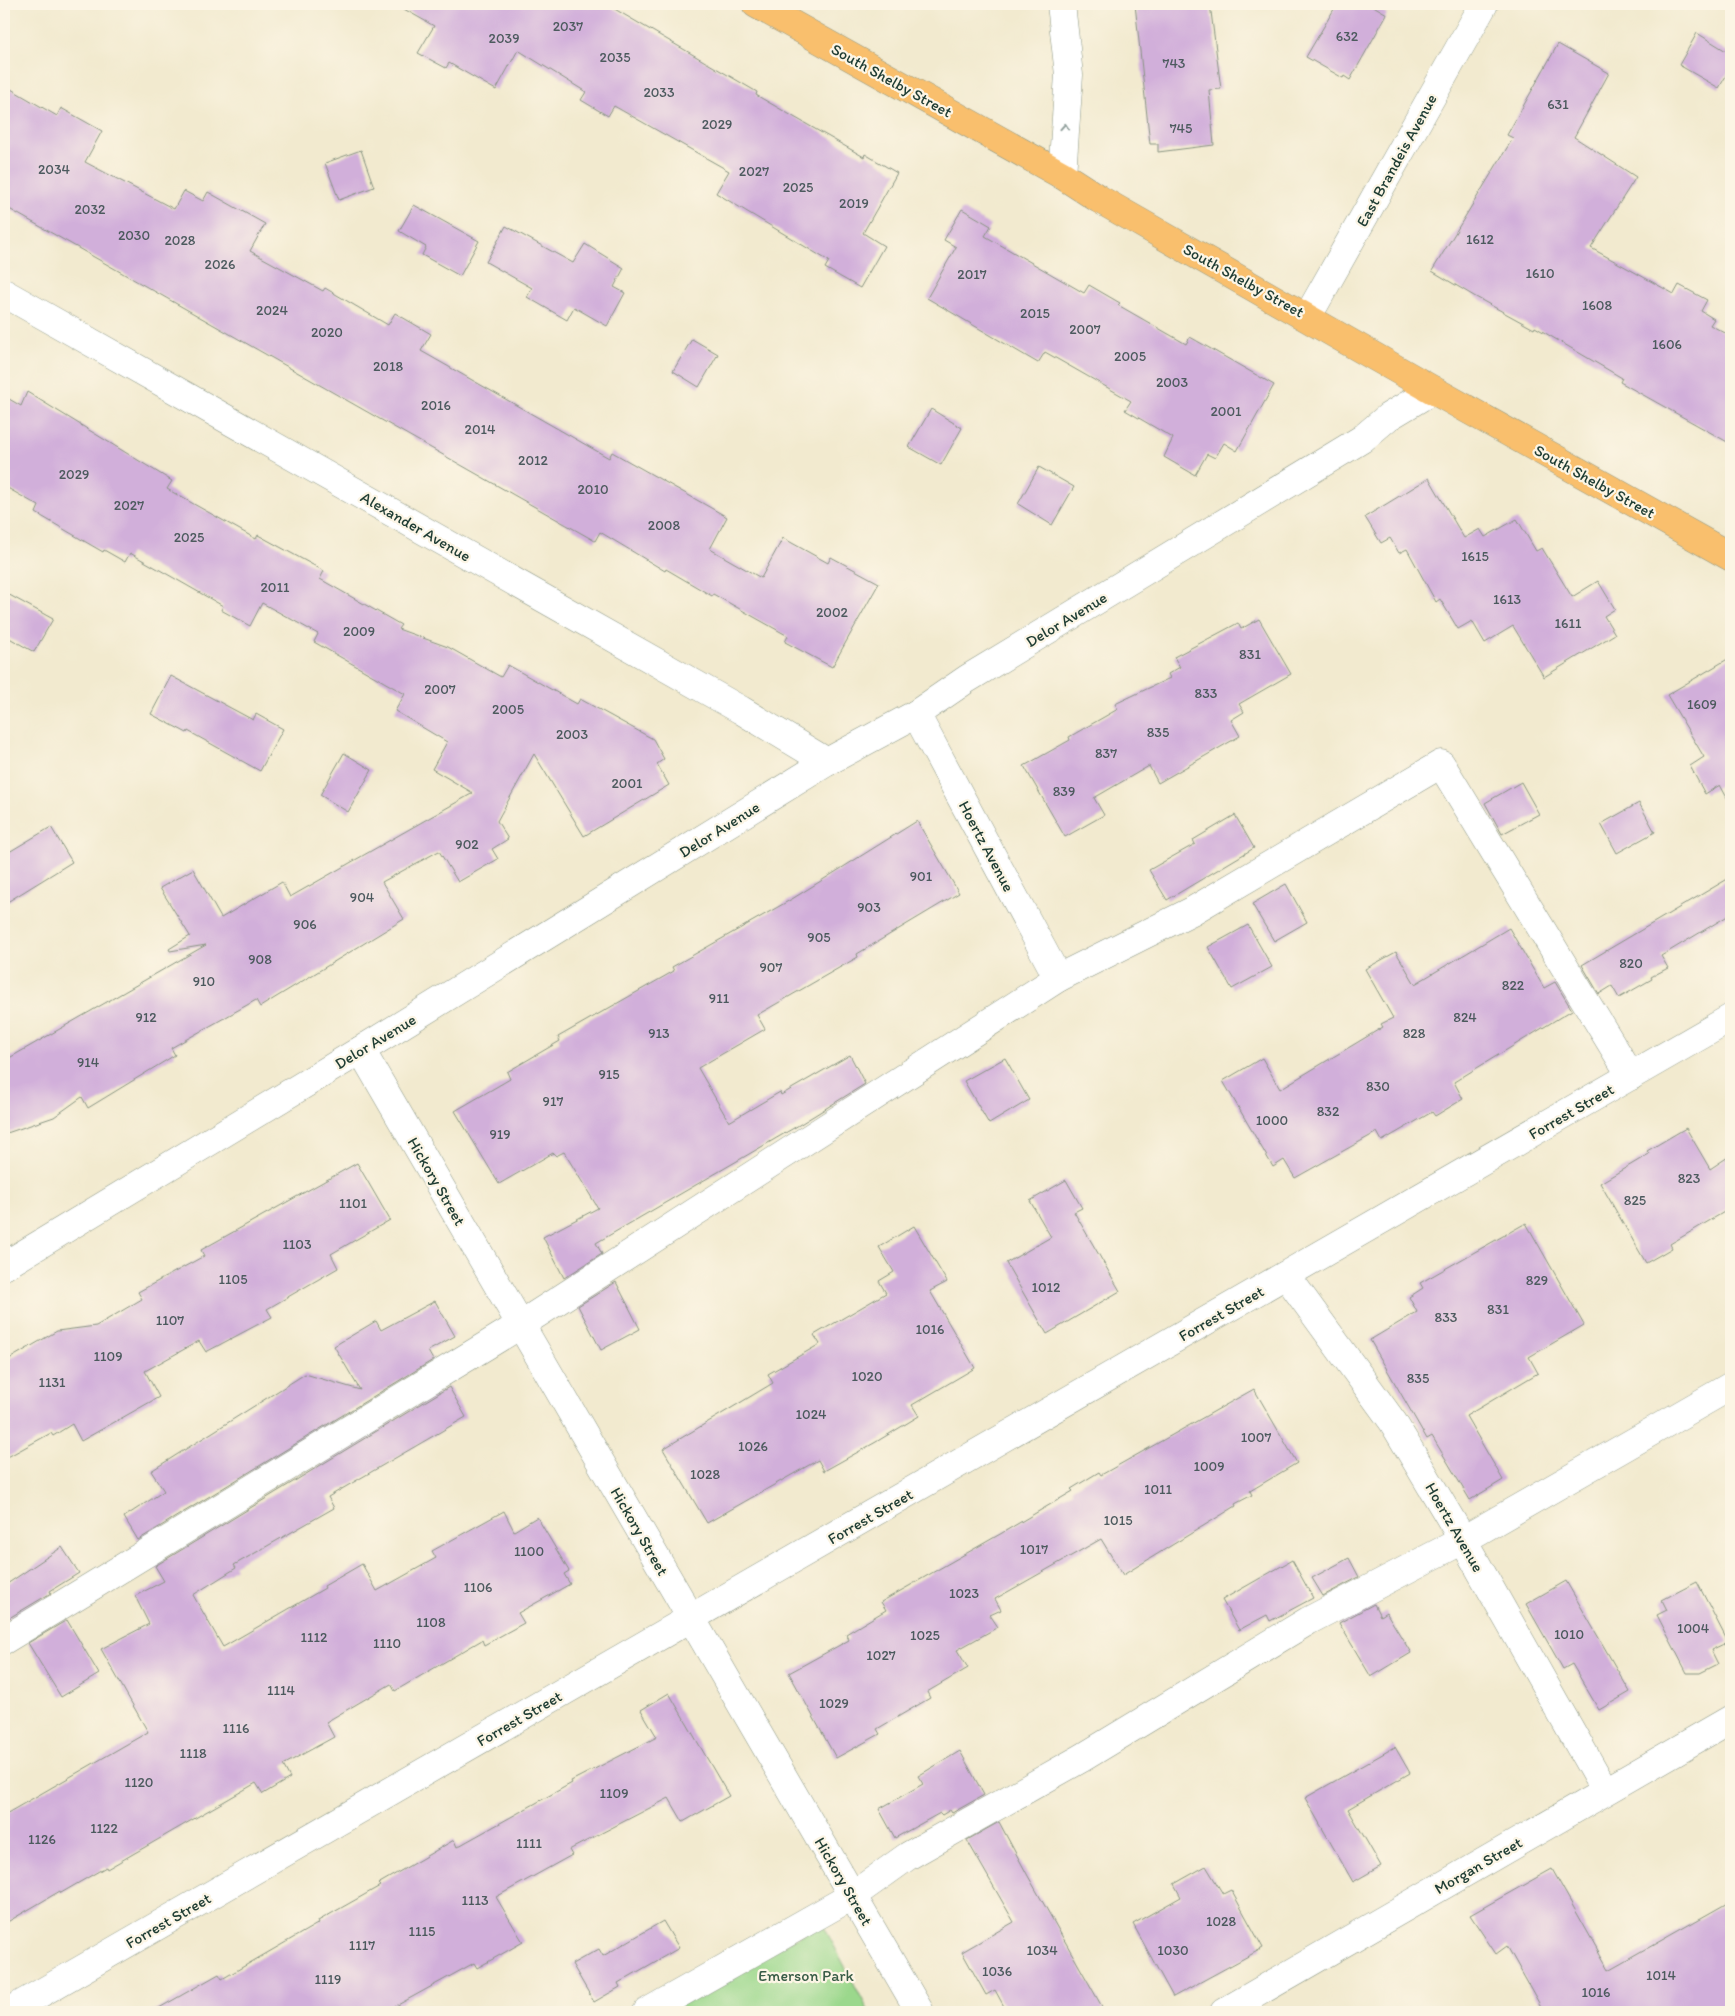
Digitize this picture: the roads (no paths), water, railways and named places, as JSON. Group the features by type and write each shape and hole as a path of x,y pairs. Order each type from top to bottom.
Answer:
{"main road":[{"name":"South Shelby Street","path":"756,4 1062,175 1099,199 1308,316 1433,390 1731,557"}],"street":[{"path":"1061,4 1069,75 1062,175"},
{"name":"East Brandeis Avenue","path":"1308,316 1484,4"},
{"name":"Alexander Avenue","path":"4,292 741,710 827,762"},
{"name":"Delor Avenue","path":"4,1266 361,1050 827,762 916,714 967,679 1362,439 1388,417 1433,390"},
{"name":"Hoertz Avenue","path":"916,714 1058,978"},
{"path":"4,1640 520,1325 1058,978 1192,911 1442,764 1631,1076"},
{"name":"Forrest Street","path":"8,2012 1731,1018"},
{"name":"Hickory Street","path":"361,1050 920,2012"},
{"name":"Hoertz Avenue","path":"1286,1275 1393,1422 1463,1540 1605,1791"},
{"path":"647,2012 852,1896 908,1856 1082,1758 1308,1620 1463,1540 1731,1386"},
{"name":"Morgan Street","path":"1224,2012 1731,1719"}],"park label":[{"name":"Emerson Park","path":"806,1975"}]}
